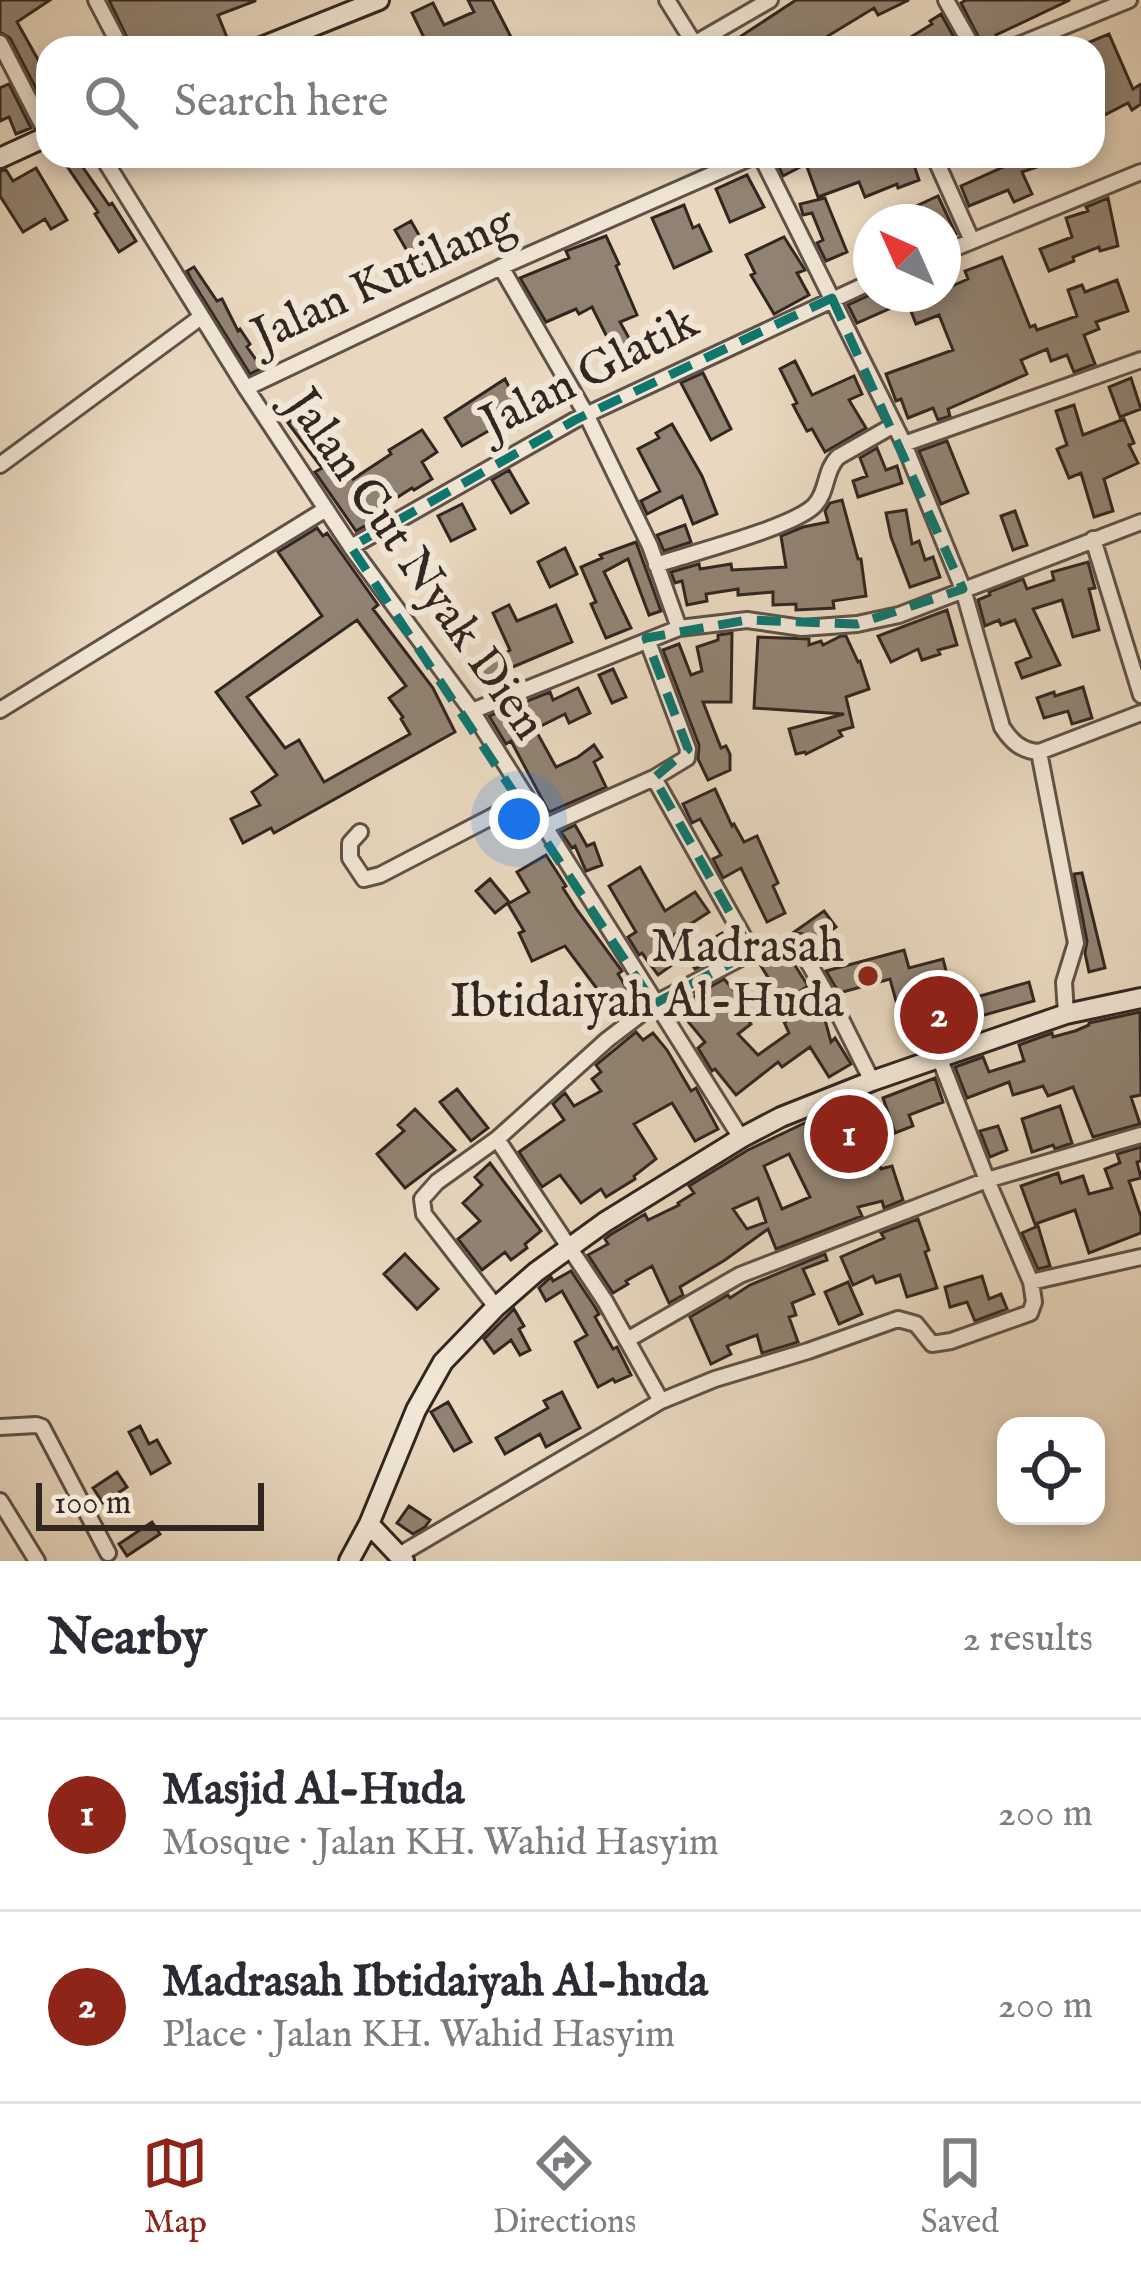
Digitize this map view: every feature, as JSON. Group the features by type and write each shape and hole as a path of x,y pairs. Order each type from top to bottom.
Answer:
{"street":[{"path":"96,0 115,36"},
{"path":"282,36 332,9 380,0"},
{"path":"667,0 689,36"},
{"path":"711,36 770,0"},
{"path":"946,0 966,36"},
{"path":"1041,36 1130,0"},
{"path":"0,43 36,113"},
{"path":"0,158 36,142"},
{"name":"Jalan Cut Nyak Dien","path":"109,168 351,547 472,711 741,1138"},
{"name":"Jalan Kutilang","path":"246,388 501,267 730,168"},
{"path":"764,168 904,443 963,589 1002,727 1010,740 1027,751 1039,752 1141,713"},
{"path":"939,168 971,241"},
{"path":"961,245 1141,172"},
{"path":"501,267 586,414 656,565 679,628"},
{"name":"Jalan Glatik","path":"351,547 586,414 853,289"},
{"path":"0,465 201,317"},
{"path":"904,443 1140,364"},
{"path":"656,565 804,514 823,495 838,457 894,424"},
{"path":"0,710 326,509"},
{"path":"472,711 679,628 747,620 802,628 899,615 1141,522"},
{"path":"1093,539 1141,695"},
{"path":"544,826 654,778 687,758 688,749 648,642"},
{"path":"1039,752 1076,943 1064,982 1066,1014"},
{"path":"654,778 752,952"},
{"path":"360,832 350,843 350,858 364,879 526,799"},
{"path":"496,1306 424,1214 425,1193 497,1139 654,1004 752,952 798,944 872,1081"},
{"path":"349,1561 416,1410 443,1362 496,1306 605,1222 781,1117 1066,1014 1141,998"},
{"path":"369,1524 402,1558 661,1401 715,1379 898,1319 916,1324 932,1344 1030,1313 1034,1302 1031,1282 939,1058"},
{"path":"626,1340 740,1275 987,1180 1141,1136"},
{"path":"497,1139 605,1301 661,1401"},
{"path":"1031,1282 1141,1257"},
{"path":"0,1427 42,1427 105,1558"},
{"path":"0,1501 38,1561"}],"highlighted area":[{"path":"832,298 963,589 857,624 747,620 646,638 688,749 654,778 752,952 654,1004 351,547 575,420"}],"building":[{"path":"0,0 50,0 17,22 36,56 36,88 10,38 0,32"},
{"path":"109,0 255,0 218,15 226,36 126,36"},
{"path":"468,0 492,0 510,36 423,36 412,13 433,3 444,25 474,12"},
{"path":"796,0 909,0 878,15 874,8 828,36 741,36"},
{"path":"1070,0 997,36 978,36 961,3"},
{"path":"941,14 953,36 912,36"},
{"path":"1109,34 1133,89 1141,84 1141,104 1132,110 1128,103 1105,115 1104,36"},
{"path":"9,84 31,128 16,134 9,117 0,121 0,88"},
{"path":"36,168 67,220 51,229 45,219 23,232 0,196 0,171 6,170 13,181"},
{"path":"68,168 83,168 136,241 119,252"},
{"path":"807,168 915,168 919,180 865,197 859,182 818,197"},
{"path":"1001,168 1034,168 1022,172 1032,194 1014,202 1008,190 969,206 961,186"},
{"path":"747,175 764,207 730,222 716,189"},
{"path":"825,198 847,252 826,261 812,213 803,215 800,204"},
{"path":"1108,198 1118,246 1100,251 1099,247 1049,271 1040,249 1072,237 1066,218"},
{"path":"684,205 693,228 699,225 711,251 674,268 652,218"},
{"path":"411,221 437,267 421,275 395,230"},
{"path":"606,236 637,315 620,322 640,358 622,367 592,307 546,322 520,278 569,258 566,251"},
{"path":"784,237 805,270 797,273 809,295 774,314 751,275 755,273 746,255"},
{"path":"1002,257 1030,327 1035,325 1037,330 1077,316 1068,290 1082,285 1085,292 1117,280 1128,311 1096,322 1099,329 1084,335 1095,364 1074,372 1067,355 1051,361 1047,349 1021,360 1027,374 948,409 950,416 938,420 933,408 908,418 886,374 953,350 939,315 916,324 911,312 961,312 961,282 968,279 965,271"},
{"path":"194,267 217,301 222,299 262,368 250,374 191,279 187,271"},
{"path":"853,303 853,312 882,312 857,323 848,305"},
{"path":"795,361 812,395 854,376 862,394 849,400 866,428 825,452 812,429 807,431 780,369"},
{"path":"703,373 731,429 711,440 681,383"},
{"path":"1131,378 1141,409 1120,417 1109,387"},
{"path":"505,379 528,424 510,433 504,422 462,446 445,418"},
{"path":"1074,405 1083,435 1124,419 1138,463 1104,479 1113,511 1094,517 1081,473 1069,478 1057,449 1067,445 1056,411"},
{"path":"306,409 353,479 422,430 437,452 422,462 432,479 373,513 377,519 356,531 315,472 322,468 288,423"},
{"path":"672,424 717,514 693,524 682,496 647,514 641,501 660,491 638,449"},
{"path":"947,441 968,493 941,504 919,451"},
{"path":"877,448 886,470 897,466 902,483 858,497 853,481 867,476 860,458"},
{"path":"509,470 528,503 511,513 492,480"},
{"path":"842,500 861,559 866,596 833,601 834,608 796,610 796,604 773,605 773,592 738,595 738,589 706,594 707,601 687,605 682,581 675,583 671,572 699,564 700,569 731,564 732,570 786,567 781,536 828,522 825,511 830,503"},
{"path":"462,504 475,529 451,541 438,516"},
{"path":"906,510 912,544 919,541 925,560 933,557 940,577 910,587 886,513"},
{"path":"1015,511 1027,545 1013,550 1001,516"},
{"path":"685,525 691,542 664,551 657,535"},
{"path":"317,528 323,536 327,533 378,605 373,609 433,688 455,732 274,833 271,828 243,843 231,819 260,805 252,792 277,775 216,692 322,616 278,552","holes":["357,620 406,686 389,698 410,734 324,782 299,740 285,748 247,697"]},
{"path":"636,542 661,611 649,615 628,559 604,572 631,628 606,638 581,567"},
{"path":"565,548 577,574 550,587 538,562"},
{"path":"1088,562 1099,630 1073,637 1062,600 1033,609 1060,665 1022,678 1016,663 1031,657 1015,620 985,626 978,600 1023,579 1027,589 1054,580 1052,572"},
{"path":"509,605 517,621 556,605 572,642 508,669 512,676 485,689 474,669 510,650 493,613"},
{"path":"947,610 957,645 922,660 918,649 891,662 878,636"},
{"path":"732,633 731,702 703,702 721,748 726,746 730,754 730,770 708,780 663,650 679,644 691,675 702,671 697,647"},
{"path":"846,636 860,661 869,689 846,697 853,727 806,754 796,754 789,729 844,714 754,708 758,637 809,639 809,645 821,641 823,645"},
{"path":"613,669 626,697 612,703 599,675"},
{"path":"1083,687 1092,718 1072,724 1068,711 1044,718 1037,698"},
{"path":"578,688 590,713 569,723 565,714 535,729 556,767 594,745 602,757 594,762 606,787 549,812 511,741 506,744 489,716 550,692 553,700"},
{"path":"715,789 744,842 757,836 778,883 773,886 785,913 767,922 741,868 723,878 713,859 721,855 700,819 692,823 683,804"},
{"path":"575,825 587,846 594,843 602,865 586,871 575,846 561,832"},
{"path":"546,855 577,910 622,971 618,974 635,1002 619,1011 613,1000 601,1008 591,995 598,990 565,946 532,961 519,933 524,931 508,904 529,892 517,872"},
{"path":"640,867 665,911 695,892 709,912 672,936 686,955 658,975 628,937 636,932 609,886"},
{"path":"1082,873 1105,968 1089,972 1074,874"},
{"path":"490,879 509,902 495,913 476,891"},
{"path":"824,911 836,927 811,945 803,934 794,932"},
{"path":"722,933 732,950 695,969 686,955"},
{"path":"904,950 909,968 943,959 953,998 961,996 963,1001 1029,982 1034,1001 938,1028 936,1022 916,1029 907,998 896,1001 890,979 839,993 826,971"},
{"path":"789,956 808,986 783,1002 761,966"},
{"path":"724,979 740,997 734,1003 751,1024 738,1034 758,1055 789,1033 784,1022 822,1009 831,1042 835,1038 851,1064 829,1077 810,1047 782,1067 778,1062 736,1095 712,1071 698,1048 705,1042 676,1007"},
{"path":"1140,1012 1141,1095 1131,1097 1140,1124 1093,1137 1073,1087 1048,1096 1043,1086 1013,1095 1009,1082 967,1098 955,1067 983,1057 989,1072 1024,1061 1019,1045"},
{"path":"636,1032 643,1040 653,1033 691,1091 696,1088 718,1129 695,1141 672,1103 634,1124 656,1159 635,1179 606,1197 601,1189 581,1203 560,1175 542,1187 519,1152 564,1120 553,1104 565,1093 574,1106 601,1091 592,1079 601,1072 596,1065"},
{"path":"935,1078 943,1102 909,1115 913,1126 895,1133 883,1098"},
{"path":"457,1089 488,1128 471,1141 440,1102"},
{"path":"1060,1106 1072,1143 1032,1152 1022,1119"},
{"path":"415,1109 455,1150 405,1188 377,1154 404,1131 398,1125"},
{"path":"863,1109 881,1169 892,1166 903,1200 884,1208 882,1201 858,1207 862,1216 776,1249 768,1229 680,1287 683,1295 669,1303 652,1266 613,1293 588,1255 608,1244 605,1239 645,1214 648,1220 679,1205 694,1193 689,1186 748,1150 813,1119 815,1125","holes":["789,1154 810,1197 782,1209 764,1166","758,1198 766,1222 747,1229 733,1209"]},
{"path":"998,1126 1007,1150 990,1157 980,1131"},
{"path":"1141,1147 1141,1161 1137,1162 1141,1178 1129,1181 1141,1233 1089,1253 1075,1210 1035,1224 1021,1186 1058,1173 1061,1183 1083,1176 1089,1194 1112,1188 1105,1169 1120,1163 1117,1154"},
{"path":"490,1163 541,1231 511,1260 505,1252 482,1270 458,1239 480,1221 463,1203 482,1185 475,1177"},
{"path":"918,1219 937,1288 907,1297 900,1275 876,1283 873,1276 853,1285 841,1257 884,1238 881,1233"},
{"path":"1038,1226 1050,1266 1038,1269 1022,1233"},
{"path":"405,1254 438,1289 417,1309 384,1274"},
{"path":"825,1254 827,1260 803,1269 814,1294 792,1303 796,1315 789,1317 798,1342 762,1353 757,1335 727,1346 731,1354 711,1364 690,1317 728,1295"},
{"path":"571,1271 631,1375 598,1387 575,1342 587,1335 562,1291 546,1301 539,1288 551,1277 553,1281"},
{"path":"982,1276 989,1299 1001,1294 1007,1309 975,1321 967,1302 950,1307 945,1287"},
{"path":"848,1282 862,1314 839,1324 825,1292"},
{"path":"514,1309 530,1350 520,1355 511,1340 494,1353 484,1339"},
{"path":"562,1392 580,1428 546,1447 540,1434 505,1454 496,1438 548,1408 544,1401"},
{"path":"448,1402 471,1442 454,1451 431,1412"},
{"path":"140,1426 149,1444 157,1440 170,1463 151,1474 129,1432"},
{"path":"117,1472 127,1487 103,1503 93,1488"},
{"path":"409,1506 430,1520 413,1534 397,1523"},
{"path":"152,1522 160,1534 127,1556 119,1544"}],"place":[{"name":"Madrasah Ibtidaiyah Al-Huda","path":"868,976"},
{"name":"Madrasah Ibtidaiyah Al-huda","path":"939,1015"},
{"name":"Masjid Al-Huda","path":"849,1134"}]}
